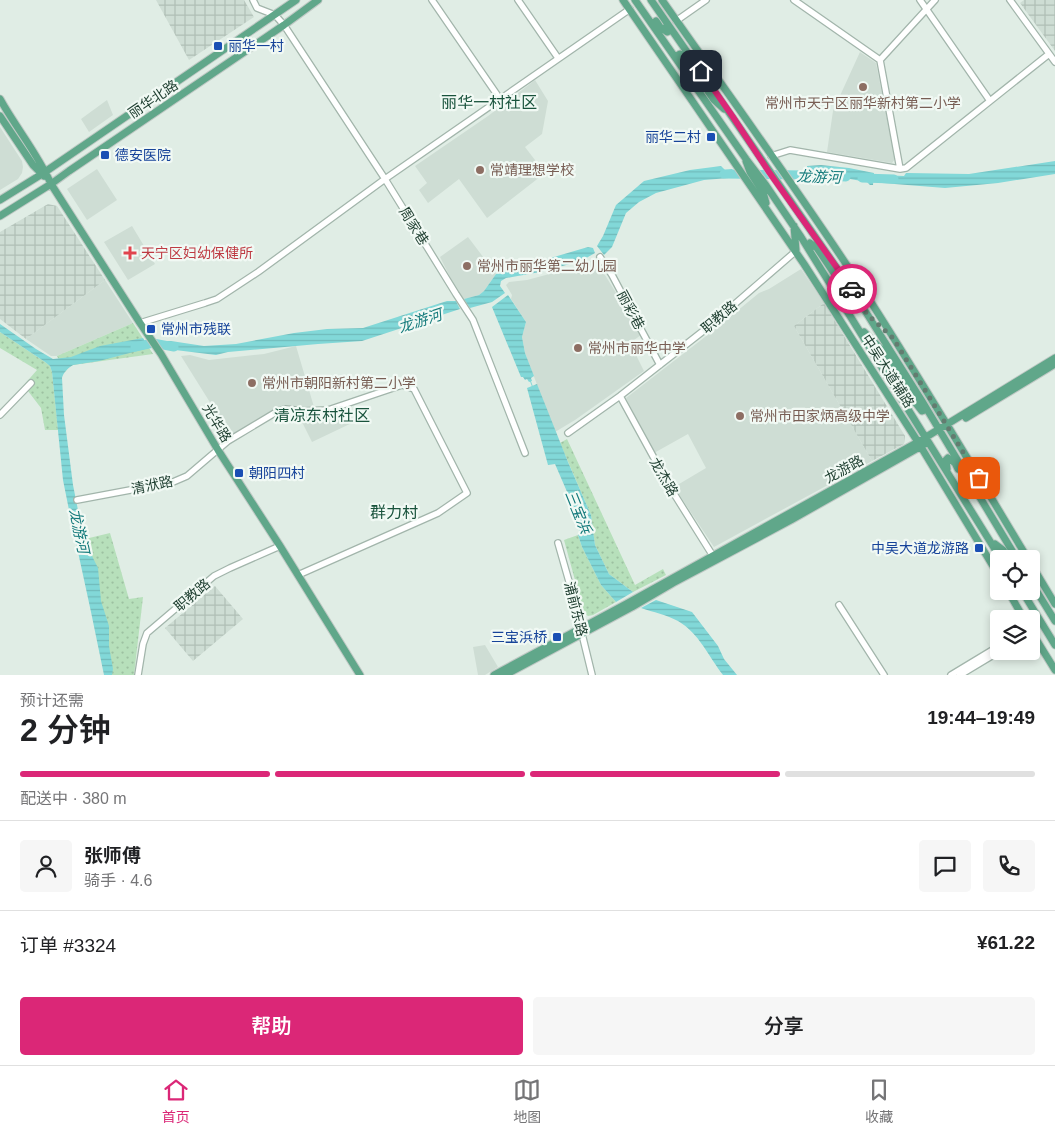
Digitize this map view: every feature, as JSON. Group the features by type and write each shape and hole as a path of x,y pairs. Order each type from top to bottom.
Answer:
{"main road":[{"name":"丽华北路","path":"0,200 44,173 296,0"},
{"name":"丽华北路","path":"0,216 51,184 68,170 284,25 318,0"},
{"path":"623,0 674,74 750,172 766,184 781,200 795,220 799,222 801,221 800,215"},
{"path":"636,0 746,159 750,172"},
{"path":"641,0 660,28 667,32 669,31 667,23"},
{"path":"651,0 850,287 922,401 1012,550"},
{"path":"656,0 659,12"},
{"path":"662,0 771,156"},
{"path":"680,64 677,56 680,54 686,59 714,100 733,117"},
{"path":"701,71 715,85 727,102 742,114"},
{"path":"674,74 689,86 706,109 719,120"},
{"name":"光华路","path":"0,99 44,173 140,323 152,338 218,450 360,675"},
{"name":"光华路","path":"0,116 33,165 44,173"},
{"name":"中吴大道辅路","path":"771,156 858,282 1023,550"},
{"name":"中吴大道辅路","path":"750,172 753,184 763,192 767,210 796,251 878,379 990,561"},
{"path":"766,184 810,250 996,550"},
{"path":"14,191 20,203"},
{"path":"797,193 810,229"},
{"path":"794,226 796,251"},
{"path":"810,250 810,243 817,248 848,294 893,338"},
{"path":"855,323 883,351 922,411 925,410 922,401"},
{"path":"872,350 878,379"},
{"name":"龙游路","path":"644,597 799,516 919,444 1055,358"},
{"name":"龙游路","path":"948,426 1055,364"},
{"name":"龙游路","path":"644,597 713,556 919,444"},
{"path":"948,472 946,460 948,458 955,463 988,518 1007,542"},
{"path":"999,510 1002,534"},
{"path":"982,527 991,550"},
{"path":"989,539 1003,550"},
{"path":"1040,578 1054,600"},
{"path":"494,675 508,672 644,597"},
{"path":"1040,597 1055,621"},
{"path":"1028,600 1052,635 1055,645"},
{"path":"1032,600 1037,609 1041,610 1044,609 1044,603"},
{"path":"1040,646 1053,666"}],"street":[{"name":"周家巷","path":"253,0 257,8 275,15 284,25 385,179 473,320 525,453"},
{"path":"442,0 434,2 500,99"},
{"path":"518,0 558,58"},
{"path":"676,21 706,0"},
{"path":"794,0 880,60 900,169"},
{"path":"920,0 990,101"},
{"path":"880,60 935,0"},
{"path":"1010,0 1055,62"},
{"path":"140,323 216,299 258,272 385,179 630,9"},
{"path":"771,156 790,150 900,169 906,168 1049,54"},
{"name":"职教路","path":"568,433 620,396 707,328 796,251"},
{"name":"丽彩巷","path":"600,257 612,275 660,365"},
{"path":"0,415 31,383"},
{"name":"清洑路","path":"77,500 174,482 187,476 228,441 278,411 286,409 304,411 328,410 402,385 414,389 467,493 438,514 298,575"},
{"name":"龙杰路","path":"620,396 670,489 713,556"},
{"name":"浦前东路","path":"558,543 592,675"},
{"name":"职教路","path":"138,675 143,644 147,633 214,576 280,546"},
{"path":"838,605 884,675"},
{"path":"950,675 990,651"},
{"path":"960,675 990,657"}],"shaded area":[{"path":"156,0 244,0 254,17 189,60"},
{"path":"1024,0 1055,0 1055,51 1020,3"},
{"name":"常州市天宁区丽华新村第二小学","path":"860,52 876,63 895,159 892,163 827,152 833,111"},
{"name":"常靖理想学校","path":"535,80 548,101 542,134 525,147 545,173 487,218 459,179 428,203 419,190 427,183 415,166 488,116"},
{"path":"107,100 113,115 89,132 81,119"},
{"path":"0,127 22,161 23,167 18,179 0,190"},
{"path":"97,169 117,200 87,220 67,189"},
{"path":"48,204 57,206 105,280 26,339 0,319 0,232"},
{"name":"天宁区妇幼保健所","path":"132,226 155,264 128,280 104,242"},
{"name":"常州市丽华第二幼儿园","path":"468,237 496,274 479,295 464,299 456,289 440,257"},
{"name":"常州市丽华中学","path":"595,259 641,335 630,343 644,371 555,432 525,353 522,337 526,322 511,299 512,295 506,285 509,282 527,280 582,265"},
{"name":"常州市田家炳高级中学","path":"801,269 824,303 794,326 872,461 714,547 674,487 706,468 688,434 654,453 626,398 759,293"},
{"path":"105,280 133,323 57,356 51,356 26,339"},
{"path":"824,303 905,436 904,444 872,461 794,326"},
{"name":"常州市朝阳新村第二小学","path":"296,346 314,407 286,406 276,409 231,436 181,356 190,355 209,360 264,354"},
{"path":"347,407 354,422 312,442 298,414 328,413"},
{"path":"215,586 243,619 193,661 165,628"},
{"path":"485,645 498,667 485,675 478,675 473,647"}],"green space":[{"path":"133,323 153,354 73,365 65,372 57,356"},
{"path":"0,332 50,366 58,430 45,430 41,408 23,386 37,370 0,348"},
{"path":"567,439 635,585 663,569 666,575 633,592 609,574 595,545 591,515 560,443"},
{"path":"110,533 129,599 143,597 134,675 108,675 85,539"},
{"path":"578,535 601,585 616,602 588,616 584,613 564,540"}],"water":[{"path":"1055,161 1055,174 998,183 945,188 882,183 883,175 904,176 906,173 969,174"},
{"path":"821,165 874,173 873,185 867,182 822,174 814,177 804,176 800,170 807,171 807,166"},
{"path":"721,166 725,170 732,169 737,175 729,175 729,178 704,180 656,193 639,202 626,213 612,247 604,255 597,246 616,205 644,181 690,170"},
{"path":"588,247 593,248 595,253 581,261 540,272 506,278 501,281 500,286 505,293 492,302 470,308 464,299 479,295 496,274"},
{"path":"508,295 526,322 522,337 525,353 534,376 531,378 532,381 529,382 521,377 492,307"},
{"path":"447,301 456,301 460,309 362,341 228,352 216,355 167,349 160,341 204,346 236,344 294,333 327,329 363,328"},
{"path":"0,324 53,359 71,357 100,346 143,338 149,348 99,361 73,365 63,374 62,378 64,415 73,485 86,544 98,568 101,601 109,626 112,675 104,675 63,480 52,372 50,366 45,362 0,332"},
{"path":"537,384 591,515 595,545 609,574 633,592 616,602 601,585 582,547 578,535 581,524 555,464 548,465 527,388"},
{"path":"656,600 692,612 737,675 723,675 698,639 678,621 641,608"}],"waterway":[{"name":"龙游河","path":"724,174 846,177"},
{"name":"龙游河","path":"862,178 894,179"},
{"name":"龙游河","path":"135,347 153,343 174,347"},
{"name":"三宝浜","path":"530,380 533,388"}],"way so far":[{"path":"852,289 867,314 893,338 979,478"}],"place":[{"name":"丽华一村","path":"218,46"},
{"name":"常州市天宁区丽华新村第二小学","path":"863,87"},
{"name":"丽华二村","path":"711,137"},
{"name":"德安医院","path":"105,155"},
{"name":"常靖理想学校","path":"480,170"},
{"name":"天宁区妇幼保健所","path":"130,253"},
{"name":"常州市丽华第二幼儿园","path":"467,266"},
{"name":"常州市残联","path":"151,329"},
{"name":"常州市丽华中学","path":"578,348"},
{"name":"常州市朝阳新村第二小学","path":"252,383"},
{"name":"常州市田家炳高级中学","path":"740,416"},
{"name":"朝阳四村","path":"239,473"},
{"name":"中吴大道龙游路","path":"979,548"},
{"name":"三宝浜桥","path":"557,637"}],"district":[{"name":"丽华一村社区","path":"489,102"},
{"name":"清凉东村社区","path":"322,415"},
{"name":"群力村","path":"394,512"}],"route":[{"path":"701,71 769,172 852,289"}]}
